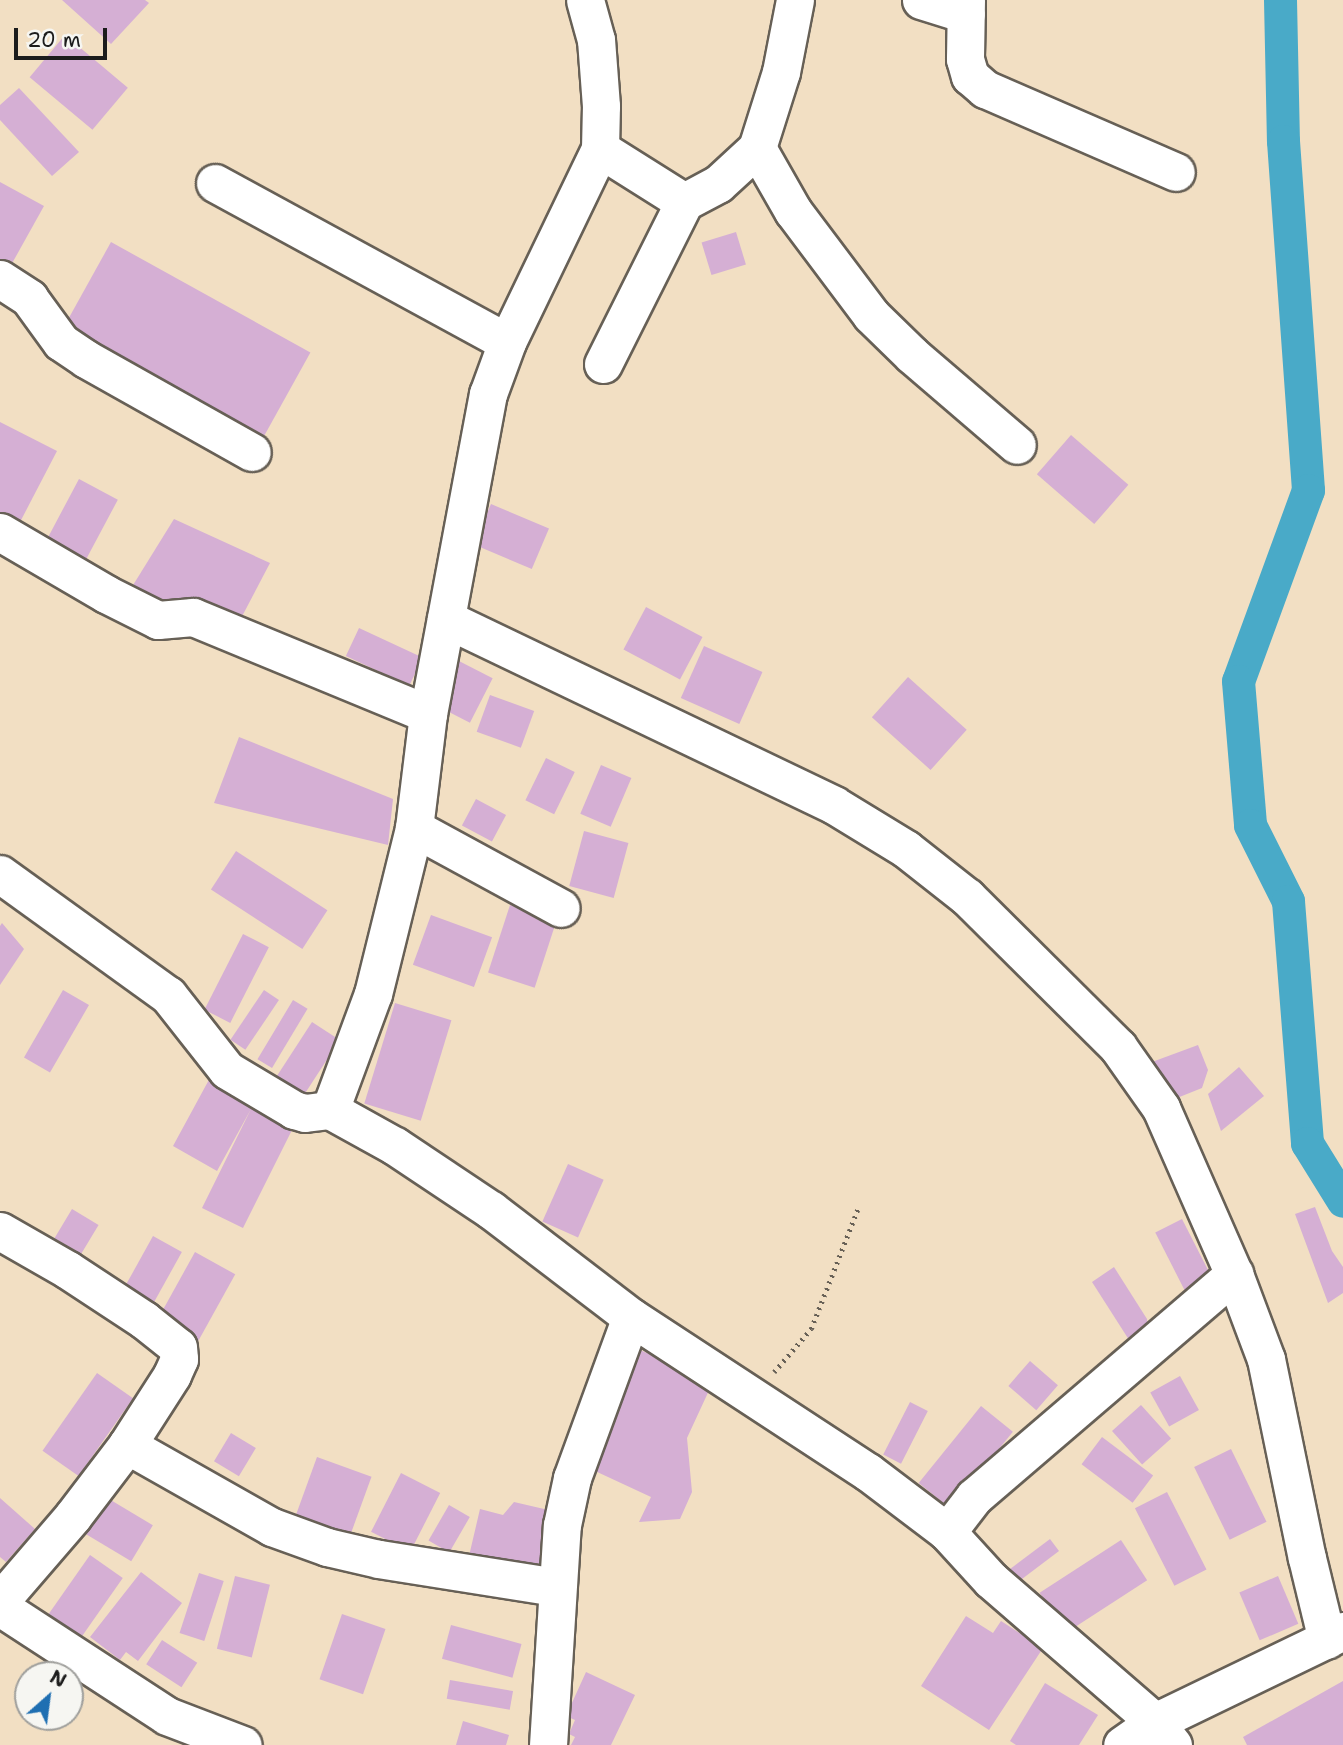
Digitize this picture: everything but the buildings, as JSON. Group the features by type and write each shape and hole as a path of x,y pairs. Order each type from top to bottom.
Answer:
{"street":[{"path":"330,1110 373,994 414,828 428,714 488,394 507,342 600,149 601,106 596,40 585,0"},
{"path":"603,364 684,202 718,184 757,148 780,72 795,0"},
{"path":"921,0 966,7 965,59 970,76 985,89 1176,172"},
{"path":"757,148 793,211 871,315 912,355 1017,445"},
{"path":"600,149 684,202"},
{"path":"215,183 507,342"},
{"path":"0,279 29,298 61,342 86,359 252,452"},
{"path":"0,532 106,594 158,620 193,617 428,714"},
{"path":"446,619 834,805 906,849 967,897 1118,1047 1161,1108 1234,1275 1266,1359 1307,1558 1335,1636 1164,1734 1122,1745"},
{"path":"414,828 561,908"},
{"path":"0,874 168,995 228,1070 294,1110 305,1113 330,1110 395,1146 491,1210 631,1317 868,1472 947,1532 991,1580 1164,1734"},
{"path":"0,1231 101,1291 178,1347 179,1359 172,1375 127,1445 73,1516 0,1601"},
{"path":"947,1532 974,1497 1054,1425 1234,1275"},
{"path":"548,1745 562,1525 572,1478 631,1317"},
{"path":"127,1445 272,1527 327,1547 379,1559 556,1587"},
{"path":"0,1607 167,1716 243,1745"}],"path":[{"path":"753,1397 811,1329 859,1206"}],"waterway":[{"path":"1280,0 1283,141 1308,490 1238,681 1250,825 1288,901 1307,1143 1343,1201"}]}
